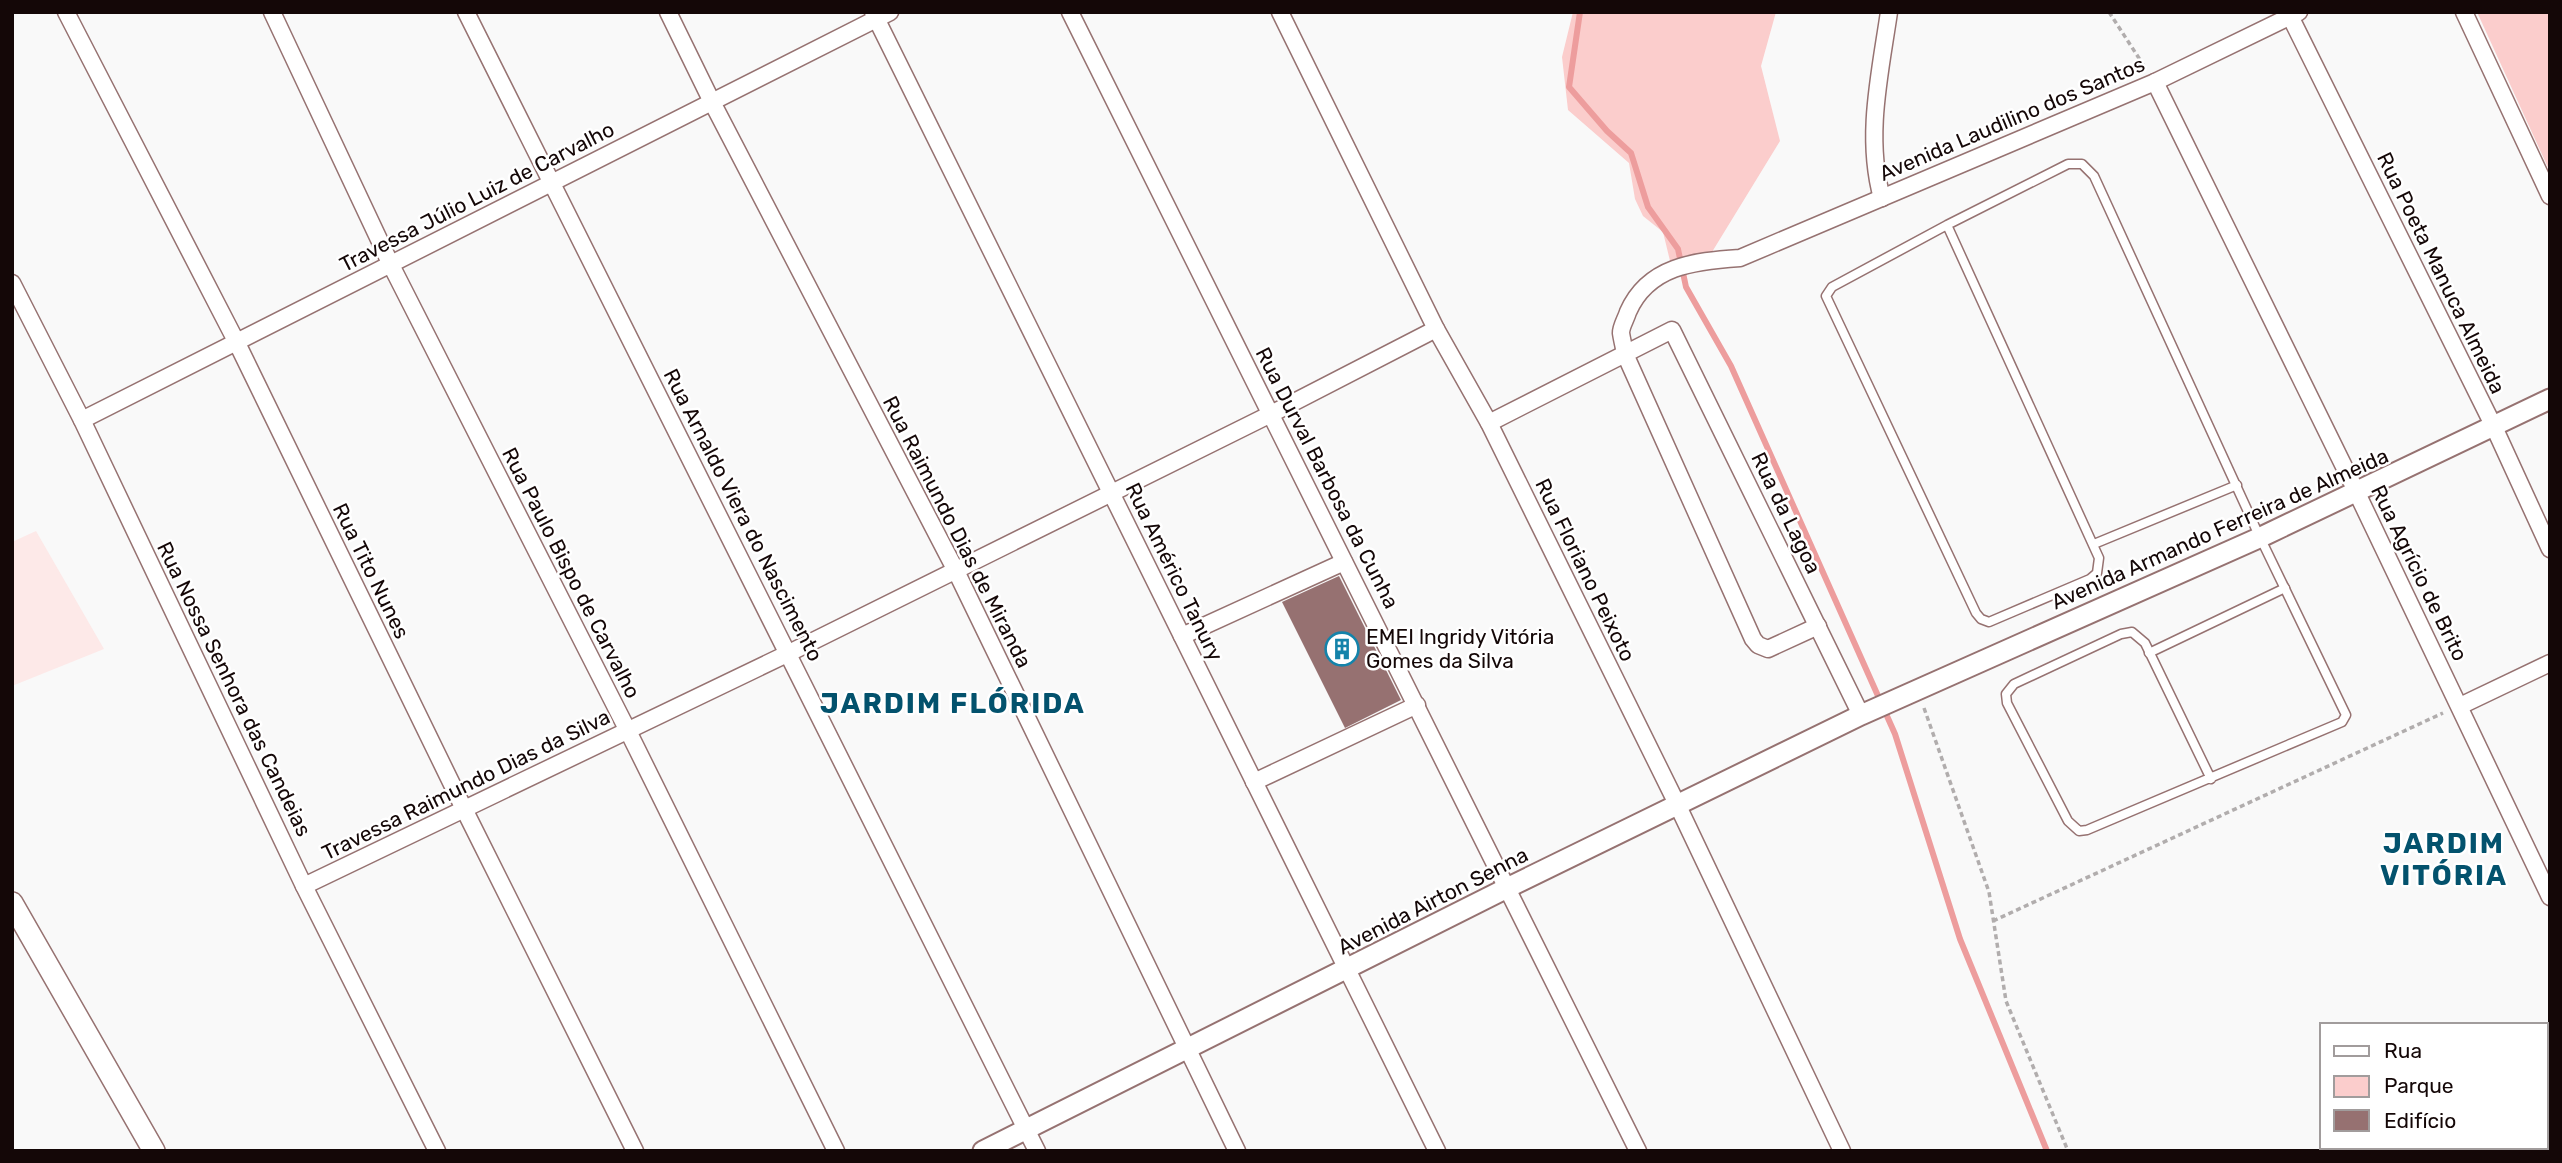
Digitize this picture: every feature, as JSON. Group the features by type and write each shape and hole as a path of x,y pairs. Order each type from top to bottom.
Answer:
{"main road":[{"path":"12,903 154,1151"}],"street":[{"name":"Rua Tito Nunes","path":"66,12 236,341 465,811 635,1151"},
{"name":"Rua Paulo Bispo de Carvalho","path":"272,12 391,265 628,731 836,1151"},
{"name":"Rua Arnaldo Viera do Nascimento","path":"466,12 1037,1151"},
{"name":"Rua Raimundo Dias de Miranda","path":"668,12 712,102 955,569 1185,1049 1237,1151"},
{"name":"Rua Durval Barbosa da Cunha","path":"1070,12 1638,1151"},
{"name":"Rua Floriano Peixoto","path":"1280,12 1436,329 1489,424 1677,804 1842,1151"},
{"path":"1882,198 1875,174 1873,144 1876,100 1889,12"},
{"path":"2464,12 2550,196"},
{"name":"Avenida Laudilino dos Santos","path":"1625,354 1621,330 1634,299 1661,273 1716,260 1740,258 2155,82 2295,14"},
{"name":"Rua Poeta Manuca Almeida","path":"2295,14 2550,549"},
{"name":"Travessa Júlio Luiz de Carvalho","path":"82,420 880,15"},
{"name":"Rua Américo Tanury","path":"880,15 1112,494 1437,1151"},
{"name":"Rua Agrício de Brito","path":"2155,82 2460,705 2550,897"},
{"name":"Rua Nossa Senhora das Candeias","path":"12,283 82,420 304,886 437,1151"},
{"name":"Travessa Raimundo Dias da Silva","path":"304,886 465,811 789,653 1112,494 1436,329"},
{"name":"Rua da Lagoa","path":"1625,354 1672,330 1818,626 1865,713"},
{"path":"1489,424 1625,354 1753,639 1758,645 1768,649 1818,626"},
{"name":"Avenida Armando Ferreira de Almeida","path":"1912,692 2357,493 2550,399"},
{"path":"1182,636 1344,562"},
{"path":"2460,705 2550,663"},
{"name":"Avenida Airton Senna","path":"983,1151 1677,804 1912,692"},
{"path":"1254,782 1417,705"}],"lane":[{"path":"1947,225 2094,544 2100,566 2090,579 1989,622 1981,620 1828,301 1828,291 1947,225 2068,164 2082,164 2088,168 2346,715 2342,722 2211,779 2079,831 2068,821 2007,704 2006,694 2014,684 2121,634 2132,632 2139,636 2149,653 2211,779"},
{"path":"2094,544 2237,485"},
{"path":"2149,653 2285,588"}],"path":[{"path":"2109,12 2155,82"},
{"path":"1912,692 1989,892 2006,1000 2068,1151"},
{"path":"1993,921 2460,705"}],"shaded area":[{"path":"36,531 104,649 12,686 12,542"}],"green space":[{"path":"1573,12 1776,12 1761,66 1780,141 1701,270 1672,269 1663,232 1643,216 1635,199 1629,163 1568,110 1562,57"},
{"path":"2477,12 2550,12 2550,172"}],"building":[{"name":"EMEI lngridy Vitória Gomes da Silva","path":"1339,576 1401,700 1345,728 1282,602"}],"waterway":[{"path":"1580,12 1569,87 1607,131 1631,153 1648,207 1678,249 1686,287 1731,366 1895,734 1960,939 2047,1151"}],"place":[{"name":"EMEI lngridy Vitória Gomes da Silva","path":"1342,649"}],"district":[{"name":"JARDIM FLÓRIDA","path":"953,703"},
{"name":"JARDIM VITÓRIA","path":"2444,859"}]}
